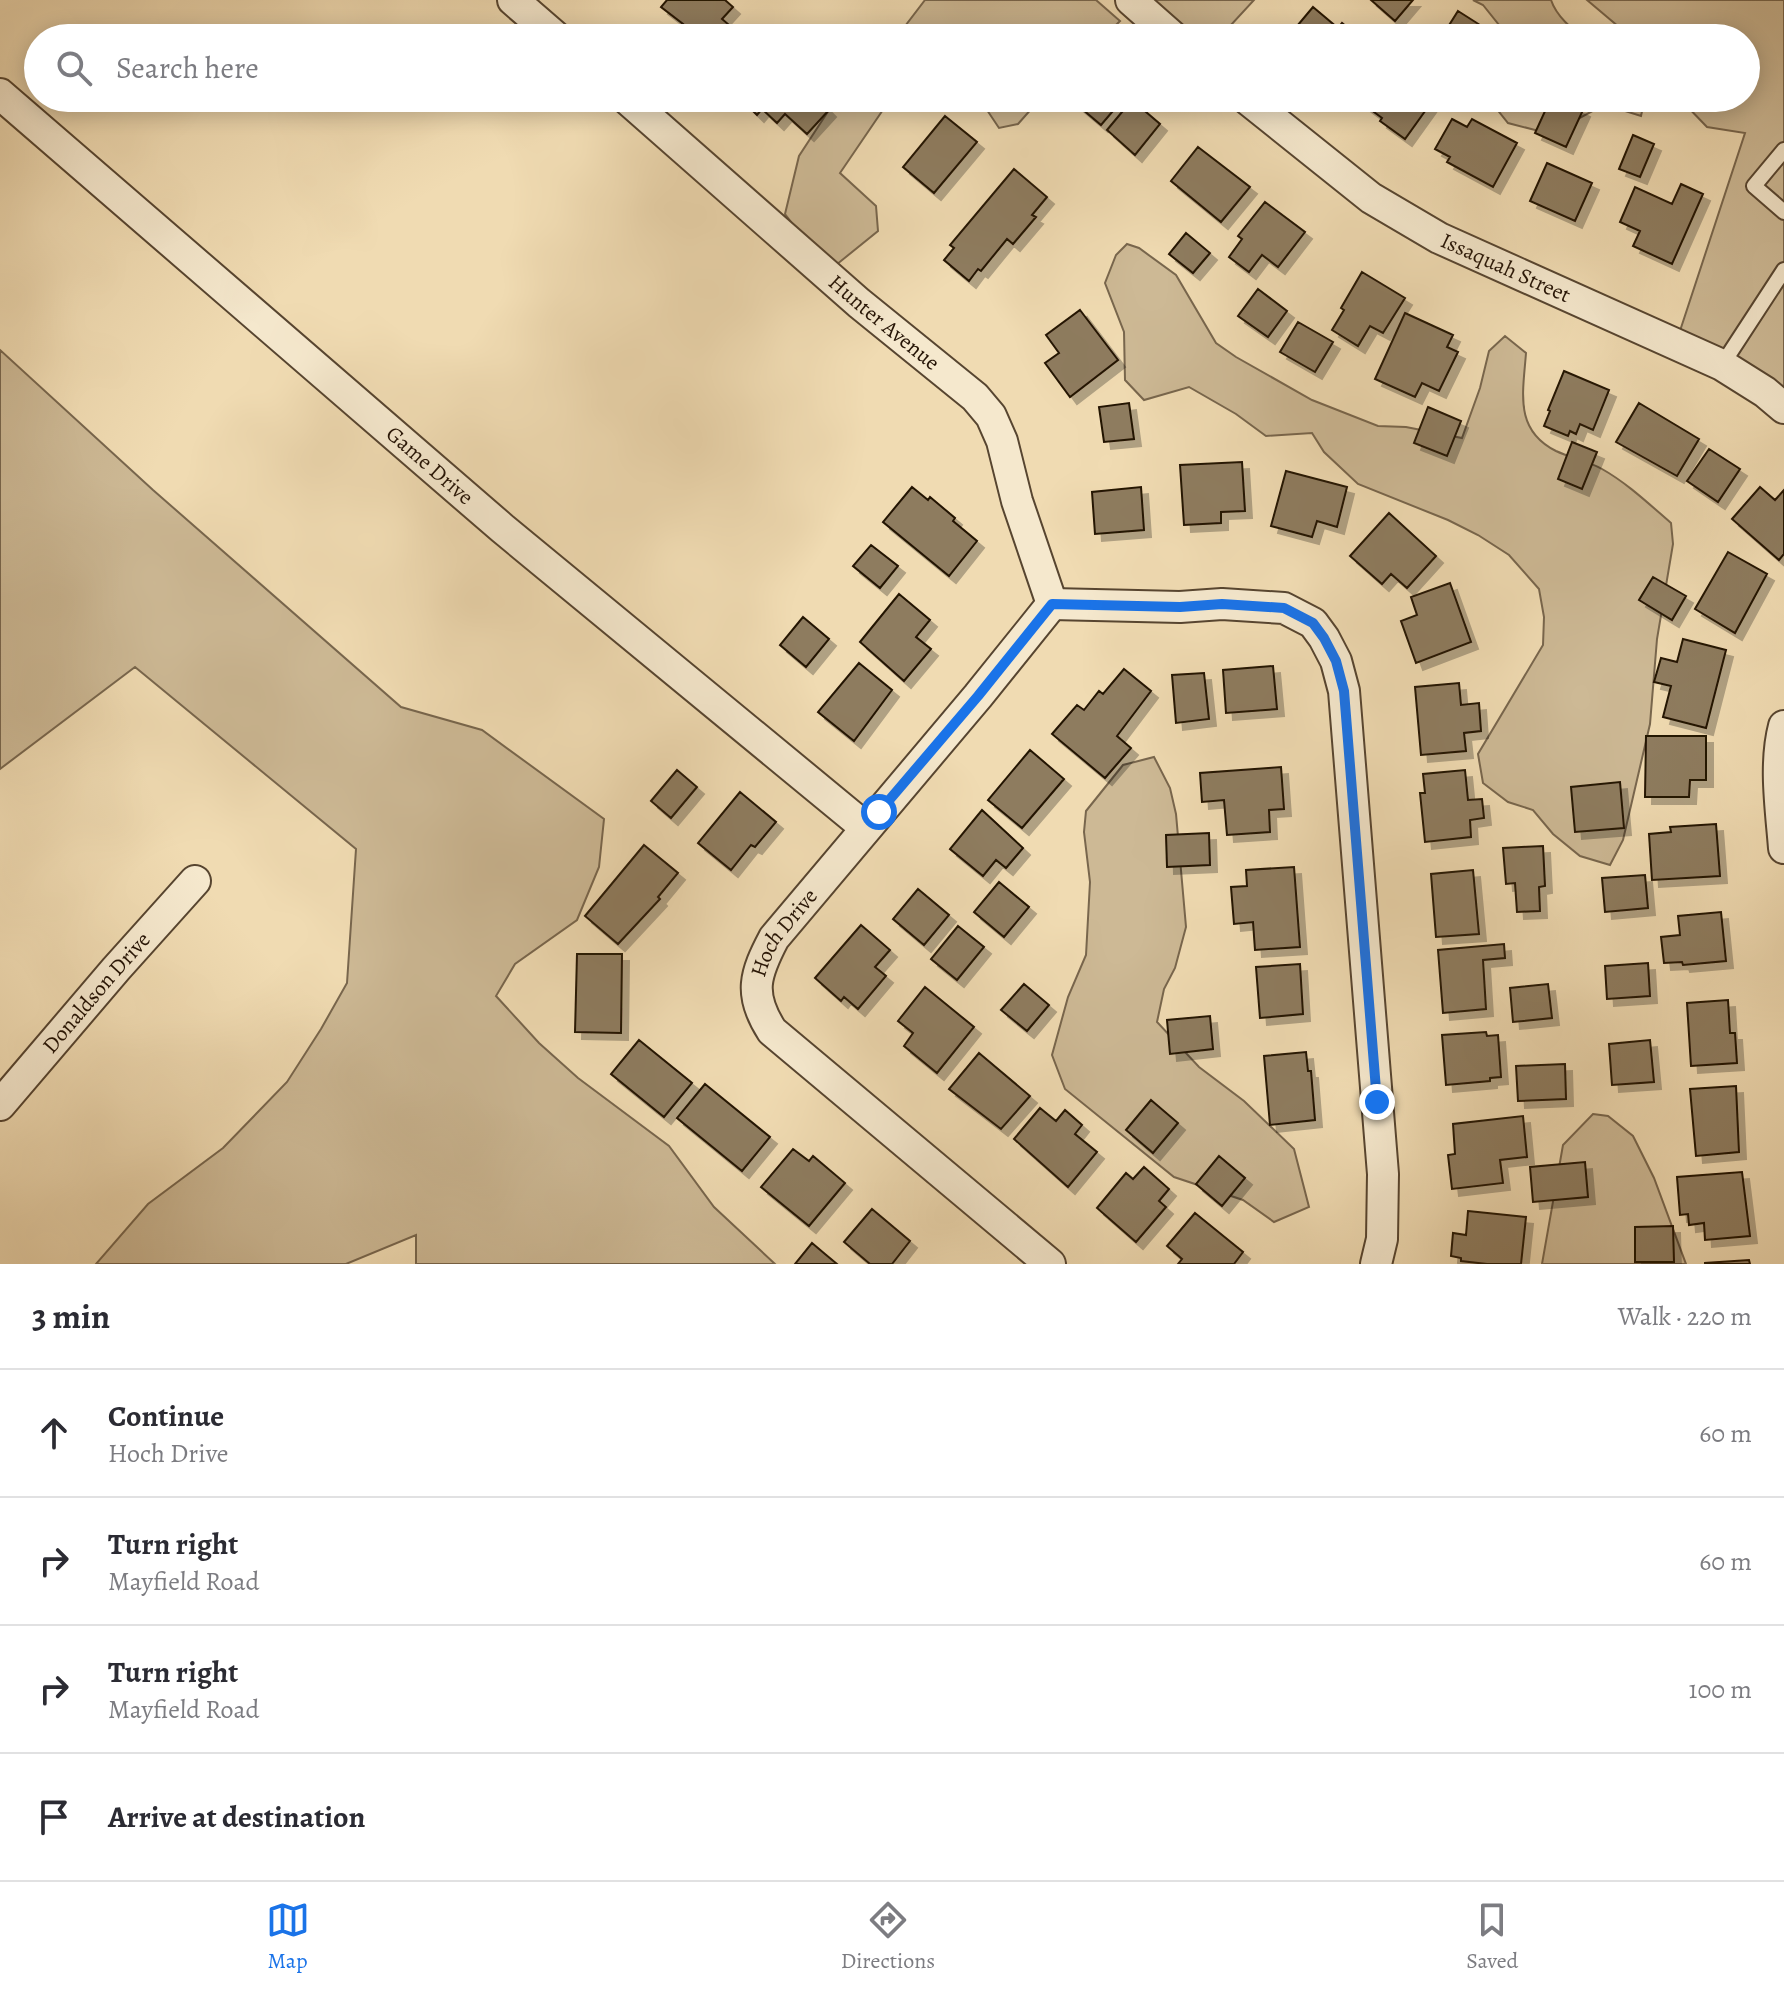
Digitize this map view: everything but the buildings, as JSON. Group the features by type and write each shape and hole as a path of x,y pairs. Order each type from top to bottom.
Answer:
{"street":[{"path":"513,0 541,24"},
{"path":"1131,0 1158,24"},
{"name":"Game Drive","path":"0,94 502,528 866,828"},
{"name":"Hunter Avenue","path":"642,112 847,293 975,397 991,416 1002,441 1017,501 1052,604"},
{"name":"Issaquah Street","path":"1264,112 1371,198 1439,238 1722,365 1784,408"},
{"path":"1052,604 1180,607 1222,604 1284,608 1313,623 1336,661 1344,691 1383,1174 1382,1239 1376,1264"},
{"name":"Hoch Drive","path":"1050,1264 775,1033 762,1015 755,990 760,964 774,938 1052,604"},
{"path":"1784,726 1780,796 1784,848"},
{"name":"Donaldson Drive","path":"0,1105 195,881"}],"lane":[{"path":"1784,150 1754,186 1784,212"},
{"path":"1722,365 1784,270"}],"shaded area":[{"path":"925,0 1096,0 1120,21 1117,24 907,24"},
{"path":"1130,0 1254,0 1232,24 1158,24"},
{"path":"1473,0 1551,0 1567,24 1498,24 1483,5"},
{"path":"1587,0 1784,0 1784,408 1676,343 1745,133 1707,127 1693,112 1760,112 1760,24 1615,24"},
{"path":"828,112 881,112 840,173 876,206 878,231 836,265 798,231 785,214 799,156"},
{"path":"988,112 1029,112 1018,124 999,128"},
{"path":"1499,112 1591,112 1563,127 1535,130 1508,123"},
{"path":"1127,244 1139,248 1176,275 1216,343 1312,400 1378,426 1406,427 1462,438 1489,351 1505,336 1526,353 1524,409 1533,432 1556,451 1611,475 1671,523 1673,544 1657,639 1650,724 1623,840 1610,865 1580,856 1553,834 1533,810 1508,802 1483,783 1478,754 1543,645 1544,617 1539,589 1509,555 1478,535 1358,484 1324,452 1312,433 1266,436 1236,414 1189,387 1144,400 1125,380 1124,332 1105,283 1116,255"},
{"path":"0,350 153,490 401,707 482,730 604,819 599,867 577,920 515,964 496,996 539,1043 578,1078 669,1146 714,1207 775,1264 416,1264 416,1235 346,1264 96,1264 148,1204 223,1148 287,1082 321,1029 347,983 356,849 135,667 0,769"},
{"path":"1154,757 1170,788 1176,814 1186,927 1175,968 1164,989 1157,1022 1199,1067 1244,1101 1294,1149 1309,1207 1274,1222 1243,1200 1174,1177 1065,1089 1052,1055 1068,997 1086,955 1090,882 1084,832 1086,811 1123,765"},
{"path":"1593,1114 1608,1116 1633,1136 1654,1178 1686,1264 1542,1264 1563,1145"}],"route":[{"path":"879,812 1052,604 1180,607 1222,604 1284,608 1313,623 1336,661 1344,691 1377,1102"}]}
